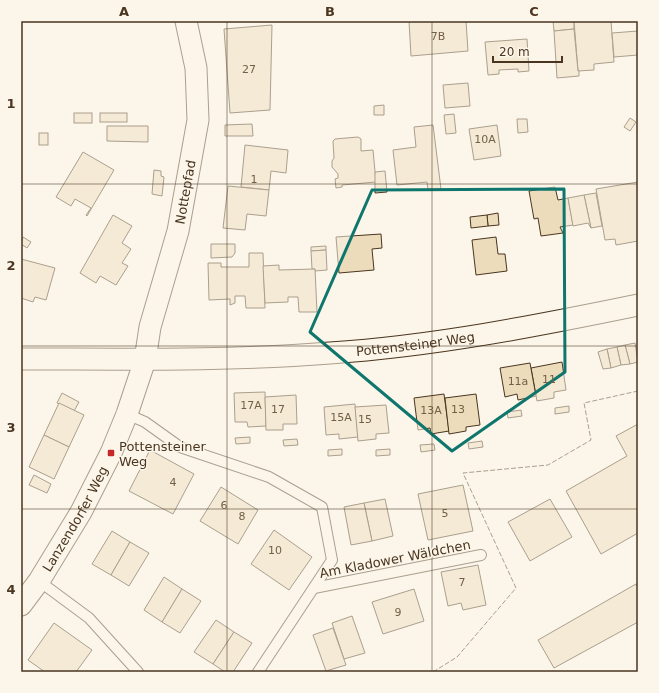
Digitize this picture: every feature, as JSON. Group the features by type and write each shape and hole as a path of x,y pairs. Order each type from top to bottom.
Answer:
{"street":[{"name":"Nottepfad","path":"145,360 150,328 178,231 198,120 196,68 186,21"},
{"name":"Pottensteiner Weg","path":"21,359 145,360 331,353 498,333 638,305"},
{"name":"Lanzendorfer Weg","path":"21,605 39,581 81,512 111,453 127,414 145,360"}],"lane":[{"name":"Am Kladower Wäldchen","path":"127,414 145,422 180,447 269,477 322,507 332,560 258,672"},
{"name":"Am Kladower Wäldchen","path":"314,588 481,555"},
{"path":"39,581 89,618 138,672"}],"highlighted area":[{"path":"564,189 565,372 452,451 310,332 372,190"}],"building":[{"path":"409,21 466,21 468,51 411,56"},
{"path":"553,21 574,21 574,29 554,31"},
{"path":"574,21 611,21 614,62 594,64 594,70 578,71"},
{"path":"272,25 270,110 230,113 224,29"},
{"path":"574,29 579,76 557,78 554,31"},
{"path":"638,31 638,55 614,57 612,33"},
{"path":"527,39 529,71 518,72 518,69 499,70 499,74 488,75 485,42"},
{"path":"468,83 470,106 445,108 443,85"},
{"path":"384,105 384,115 374,115 374,106"},
{"path":"74,113 92,113 92,123 74,123"},
{"path":"100,113 127,113 127,122 100,122"},
{"path":"454,114 456,133 446,134 444,115"},
{"path":"630,118 636,122 630,131 624,127"},
{"path":"517,119 527,119 528,132 518,133"},
{"path":"252,124 253,136 225,136 225,125"},
{"path":"433,125 441,189 428,190 427,182 397,185 393,150 416,147 414,127"},
{"path":"497,125 501,156 474,160 469,129"},
{"path":"107,126 148,126 148,142 107,141"},
{"path":"39,133 48,133 48,145 39,145"},
{"path":"358,137 361,139 361,151 373,150 376,182 342,185 342,187 336,188 335,179 338,178 338,174 332,167 332,161 334,158 333,141 335,139"},
{"path":"245,145 288,150 286,173 271,171 269,190 241,187"},
{"path":"83,152 114,170 87,216 86,215 91,208 75,199 71,206 56,197"},
{"path":"154,170 161,171 161,176 164,177 162,196 152,194"},
{"path":"385,171 387,192 375,193 375,172"},
{"path":"638,182 638,241 616,245 615,239 605,240 596,189"},
{"path":"228,186 269,190 266,216 247,214 245,230 223,228"},
{"path":"555,187 558,200 568,198 573,225 560,227 563,233 541,236 538,218 534,219 529,191"},
{"path":"596,193 602,226 591,228 584,195"},
{"path":"584,195 591,228 588,223 573,226 568,198"},
{"path":"498,213 499,225 488,226 487,215"},
{"path":"113,215 132,226 122,243 131,249 122,263 128,266 116,285 100,276 96,283 80,273"},
{"path":"487,215 488,226 471,228 470,217"},
{"path":"381,234 382,248 372,249 374,270 339,273 336,237"},
{"path":"23,237 31,242 27,248 21,244"},
{"path":"496,237 498,254 505,254 507,271 476,275 472,240"},
{"path":"211,244 235,244 235,253 232,257 211,258"},
{"path":"326,246 326,250 311,251 311,247"},
{"path":"326,250 327,270 315,271 315,269 312,269 311,251"},
{"path":"249,253 263,253 265,308 246,308 245,296 235,296 235,303 230,305 230,299 209,300 208,263 221,263 221,267 249,267"},
{"path":"21,259 55,268 46,300 35,297 33,302 21,298"},
{"path":"279,265 279,270 315,269 317,312 299,312 298,297 288,297 288,302 265,303 263,266"},
{"path":"635,343 638,362 630,364 625,345"},
{"path":"625,345 630,364 621,365 617,347"},
{"path":"617,347 621,365 611,368 607,349"},
{"path":"607,349 611,368 603,369 598,352"},
{"path":"562,362 566,390 554,392 554,398 537,401 531,368"},
{"path":"530,363 536,396 518,400 517,394 505,397 500,368"},
{"path":"265,392 266,426 248,427 247,422 235,422 234,393"},
{"path":"62,393 79,402 74,411 57,403"},
{"path":"444,394 449,431 431,434 430,428 418,430 414,398"},
{"path":"476,394 480,425 466,427 466,431 449,434 445,398"},
{"path":"296,395 297,424 283,424 283,430 266,430 265,397"},
{"path":"59,403 84,415 69,447 44,435"},
{"path":"355,404 358,437 339,439 339,434 326,435 324,407"},
{"path":"386,405 389,433 376,434 376,439 358,441 355,407"},
{"path":"569,406 569,412 555,414 555,408"},
{"path":"521,410 522,416 508,418 507,412"},
{"path":"638,424 638,533 601,554 566,491 627,456 616,436"},
{"path":"44,435 69,447 54,479 29,467"},
{"path":"250,437 250,443 236,444 235,438"},
{"path":"297,439 298,445 284,446 283,440"},
{"path":"482,441 483,447 469,449 468,443"},
{"path":"434,444 435,450 421,452 420,445"},
{"path":"342,449 342,455 328,456 328,450"},
{"path":"390,449 390,455 376,456 376,450"},
{"path":"150,450 194,474 173,514 129,491"},
{"path":"34,475 51,484 47,493 29,485"},
{"path":"463,485 473,531 428,540 418,494"},
{"path":"221,487 258,510 238,544 200,521"},
{"path":"385,499 393,536 372,541 364,503"},
{"path":"550,499 572,537 530,561 508,522"},
{"path":"364,503 372,541 351,545 344,507"},
{"path":"274,530 312,557 289,590 251,564"},
{"path":"112,531 130,542 111,575 92,564"},
{"path":"130,542 149,553 129,586 111,575"},
{"path":"478,565 486,605 463,610 461,603 448,606 441,572"},
{"path":"164,577 182,589 162,622 144,610"},
{"path":"636,584 638,588 638,622 554,668 538,640"},
{"path":"182,589 201,601 180,633 162,622"},
{"path":"414,589 424,621 383,634 372,602"},
{"path":"352,616 365,653 344,659 332,623"},
{"path":"216,620 234,632 213,664 194,652"},
{"path":"54,623 92,650 76,672 45,672 28,660"},
{"path":"333,628 346,665 326,671 313,635"},
{"path":"234,632 252,643 233,672 225,672 213,664"}],"fence":[{"path":"433,672 457,657 516,588 463,473 548,465 591,440 584,403 638,391"}],"place":[{"name":"Pottensteiner Weg","path":"111,453"}]}
